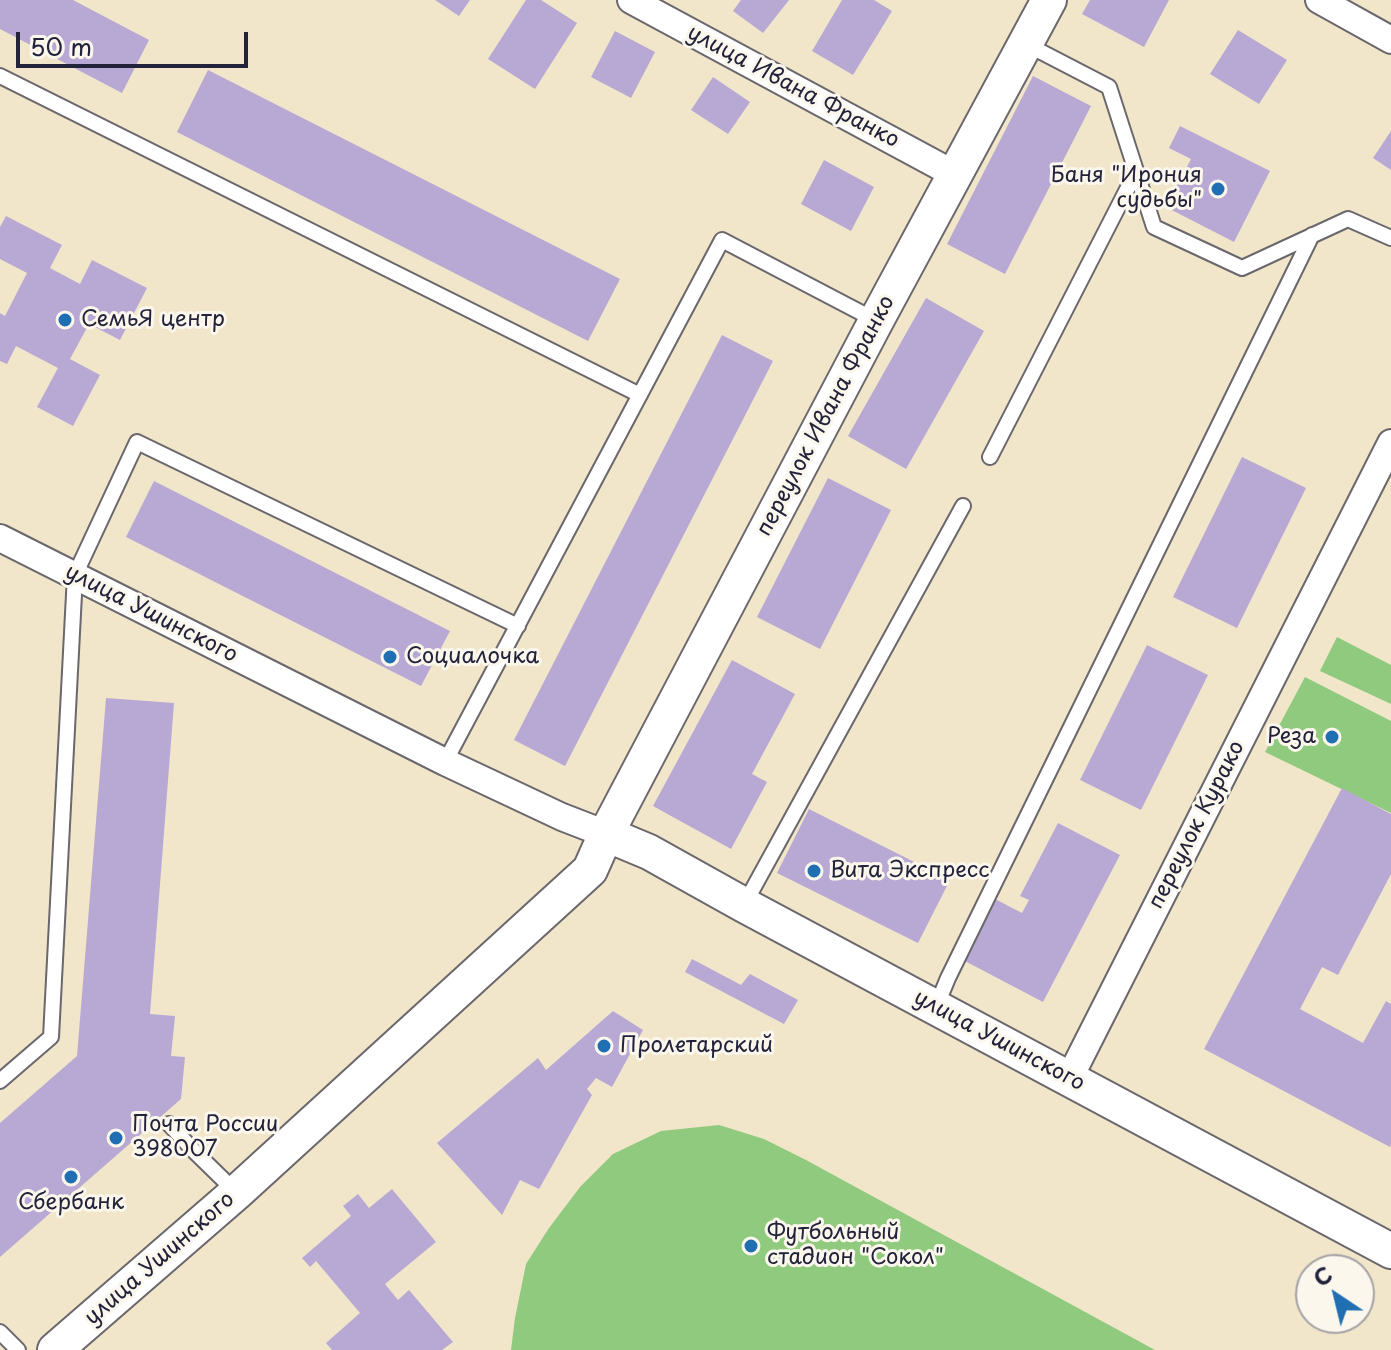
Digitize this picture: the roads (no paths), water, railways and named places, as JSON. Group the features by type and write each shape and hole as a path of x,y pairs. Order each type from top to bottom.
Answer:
{"street":[{"name":"улица Ивана Франко","path":"631,0 954,174"},
{"name":"переулок Ивана Франко","path":"606,834 1049,0"},
{"path":"1319,0 1391,40"},
{"name":"переулок Курако","path":"1069,1079 1391,443"},
{"name":"улица Ушинского","path":"0,538 445,762 562,817 649,852 1391,1251"},
{"name":"улица Ушинского","path":"55,1350 236,1193 590,870 606,834"}],"lane":[{"path":"1026,44 1109,87 1154,227 1242,268 1348,219 1391,238"},
{"path":"0,76 640,395"},
{"path":"990,457 1136,172"},
{"path":"936,1008 1312,235"},
{"path":"445,762 722,240 876,321"},
{"path":"0,1081 51,1037 75,575 137,442 518,626"},
{"path":"744,905 963,506"},
{"path":"169,1124 236,1193"},
{"path":"0,1332 18,1350"}],"place":[{"name":"Баня \"Ирония судьбы\"","path":"1218,189"},
{"name":"СемьЯ центр","path":"65,320"},
{"name":"Социалочка","path":"390,657"},
{"name":"Реза","path":"1332,737"},
{"name":"Вита Экспресс","path":"814,871"},
{"name":"Пролетарский","path":"604,1046"},
{"name":"Почта России 398007","path":"116,1138"},
{"name":"Сбербанк","path":"71,1177"},
{"name":"Футбольный стадион \"Сокол\"","path":"751,1246"}]}
